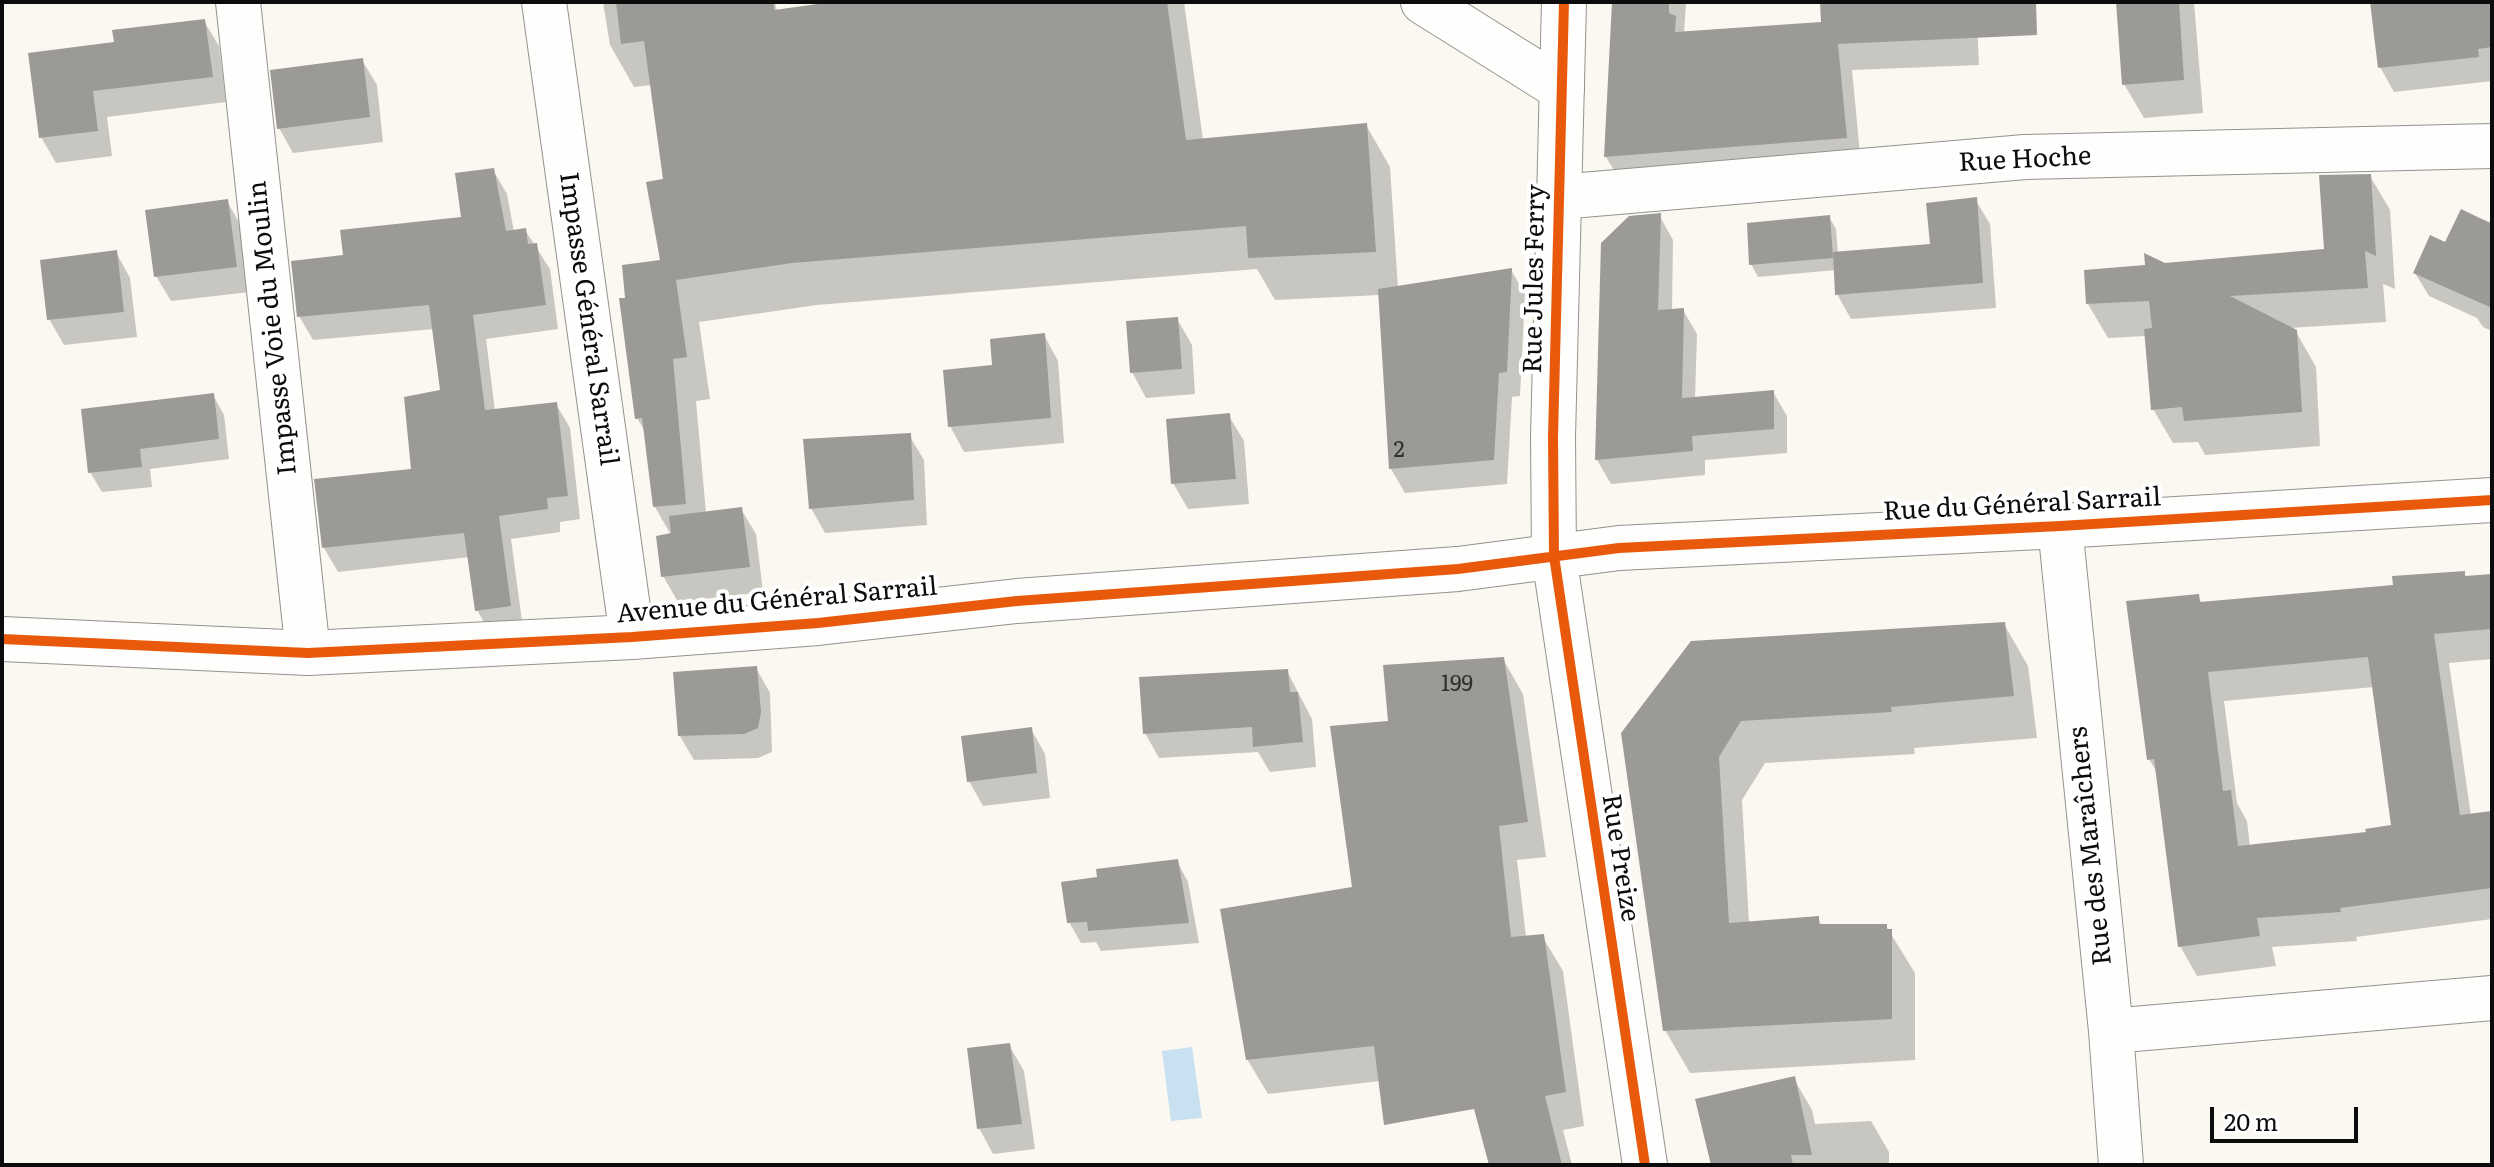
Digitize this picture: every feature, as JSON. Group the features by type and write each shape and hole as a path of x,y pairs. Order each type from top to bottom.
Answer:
{"street":[{"name":"Impasse Voie du Moulin","path":"238,2 308,653"},
{"name":"Impasse Général Sarrail","path":"544,2 632,637"},
{"path":"1423,2 1562,89"},
{"name":"Rue Jules Ferry","path":"1554,556 1564,2"},
{"name":"Rue Hoche","path":"1559,197 2025,157 2492,146"},
{"name":"Rue du Général Sarrail","path":"1554,556 1619,548 2492,500"},
{"name":"Rue des Maraîchers","path":"2060,526 2111,1031 2121,1165"},
{"name":"Avenue du Général Sarrail","path":"2,639 308,653 632,637 818,623 1017,601 1458,569 1554,556"},
{"name":"Rue Preize","path":"1554,556 1645,1165"},
{"path":"2111,1031 2492,998"}],"water":[{"path":"1192,1047 1202,1118 1171,1121 1162,1051"}],"building":[{"path":"616,2 774,2 774,10 832,2 1167,2 1186,140 1367,123 1376,252 1248,258 1246,226 792,263 676,280 687,357 673,359 686,504 653,507 642,418 635,419 619,298 625,298 622,265 660,260 646,182 663,179 644,41 621,44"},
{"path":"1612,2 1669,2 1669,13 1676,16 1675,32 1821,22 1820,2 2036,2 2037,35 1838,44 1847,138 1604,157"},
{"path":"2116,2 2179,2 2184,80 2122,85"},
{"path":"2370,2 2492,2 2492,47 2478,49 2479,57 2378,68"},
{"path":"205,19 213,77 93,91 98,131 39,138 28,53 114,42 112,30"},
{"path":"363,58 370,117 277,129 270,70"},
{"path":"494,168 506,231 526,228 528,244 537,243 546,305 473,315 485,410 557,402 568,496 547,498 548,509 499,516 511,606 475,611 464,533 322,548 314,479 411,469 404,397 440,390 429,305 297,317 291,261 343,255 340,230 461,217 455,173"},
{"path":"2371,174 2376,256 2365,251 2368,288 2230,296 2297,330 2302,412 2184,421 2182,407 2151,410 2144,329 2152,328 2149,301 2086,304 2084,270 2145,265 2144,253 2165,263 2324,249 2319,175"},
{"path":"1977,197 1983,283 1835,295 1833,252 1930,244 1926,203"},
{"path":"228,199 237,267 154,277 145,210"},
{"path":"2461,209 2492,224 2492,308 2413,273 2430,235 2445,242"},
{"path":"1661,213 1658,310 1684,308 1682,398 1774,390 1774,429 1692,436 1693,451 1595,460 1601,243 1629,216"},
{"path":"1830,215 1833,258 1749,265 1747,223"},
{"path":"117,250 124,312 47,320 40,260"},
{"path":"1512,268 1507,372 1499,373 1494,460 1389,469 1378,289"},
{"path":"1178,317 1182,369 1130,373 1126,321"},
{"path":"1045,333 1051,418 948,427 943,370 992,365 990,339"},
{"path":"214,393 219,439 140,449 142,467 88,473 81,409"},
{"path":"1230,413 1236,479 1171,484 1166,419"},
{"path":"911,433 914,500 809,509 803,439"},
{"path":"742,507 750,567 661,577 656,536 671,533 669,516"},
{"path":"2465,571 2465,576 2492,574 2492,629 2434,634 2460,815 2492,811 2492,888 2340,908 2341,912 2257,918 2260,936 2178,947 2154,759 2147,760 2126,601 2199,594 2200,602 2393,585 2392,576","holes":["2368,657 2391,825 2365,829 2366,832 2238,846 2231,790 2223,791 2208,672"]},
{"path":"2005,622 2014,696 1891,707 1892,712 1741,721 1719,757 1729,923 1819,916 1819,924 1887,924 1887,929 1892,929 1892,1019 1663,1031 1621,733 1691,641"},
{"path":"1504,657 1528,822 1499,826 1511,937 1544,934 1566,1092 1545,1096 1562,1165 1489,1165 1474,1109 1384,1125 1374,1046 1246,1060 1220,909 1352,887 1330,726 1388,721 1383,665"},
{"path":"757,666 761,712 758,728 744,734 678,736 673,672"},
{"path":"1288,669 1290,692 1298,692 1303,742 1253,747 1252,727 1143,734 1139,677"},
{"path":"1032,727 1037,773 967,782 961,736"},
{"path":"1178,859 1189,923 1088,931 1087,922 1067,923 1061,882 1097,877 1096,869"},
{"path":"1010,1043 1022,1124 977,1129 967,1048"},
{"path":"1795,1076 1812,1155 1791,1155 1793,1165 1711,1165 1695,1099"}],"cycle path":[{"path":"1564,2 1553,437 1554,556 1645,1165"},
{"path":"2,639 308,653 632,637 818,623 1017,601 1458,569 1619,548 2492,500"}]}
